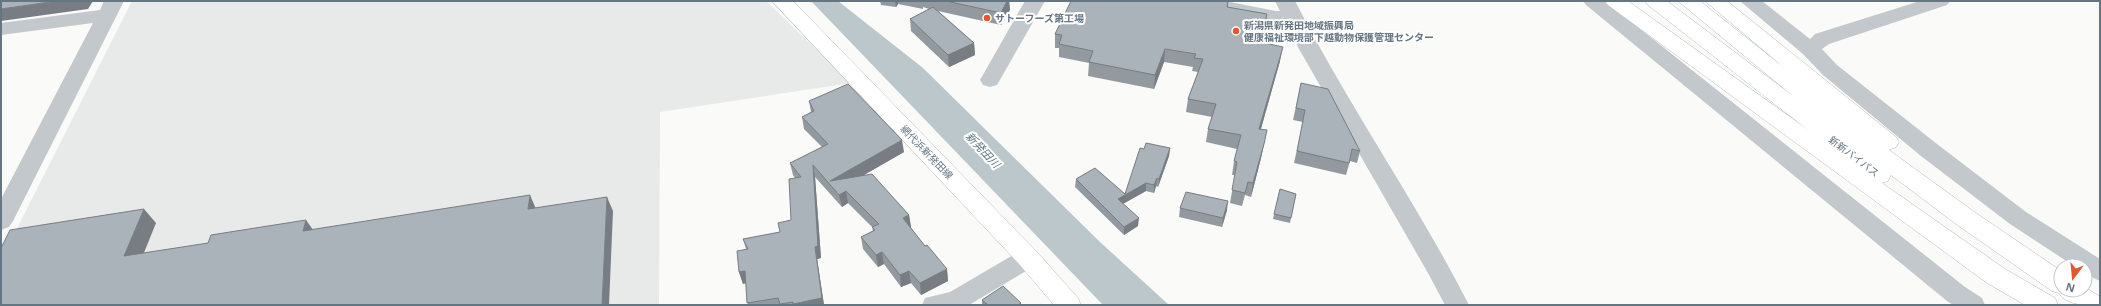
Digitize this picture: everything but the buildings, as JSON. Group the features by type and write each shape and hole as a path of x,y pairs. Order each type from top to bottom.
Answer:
{"main road":[{"name":"網代浜新発田線","path":"782,1 1028,258 1069,305"},
{"path":"1615,1 1996,276 2046,305"},
{"name":"新新バイパス","path":"1655,1 1845,149 2058,305"},
{"name":"新新バイパス","path":"1688,1 1840,124 2017,255 2053,279"},
{"path":"1715,1 1883,139 2053,270"},
{"path":"2082,298 2093,305"},
{"path":"2088,298 2096,305"}],"street":[{"path":"990,80 1035,1"},
{"path":"1193,1 1276,17 1289,9 1309,49 1437,267 1457,305"},
{"path":"1593,1 1956,294 1973,305"},
{"path":"1750,1 1810,49 1836,75 2000,205 2100,271"},
{"path":"1810,49 1822,39 1940,1"},
{"path":"1,29 111,8"},
{"path":"1,221 111,8"},
{"path":"934,305 955,301 1028,258"}],"shaded area":[{"path":"132,1 766,1 851,83 660,112 659,305 1,305 1,260"}],"water":[{"name":"新発田川","path":"811,1 838,1 923,68 1100,242 1169,305 1103,305"}],"place":[{"name":"サトーフーズ第工場","path":"987,18"},
{"name":"新潟県新発田地域振興局 健康福祉環境部下越動物保護管理センター","path":"1236,31"}]}
